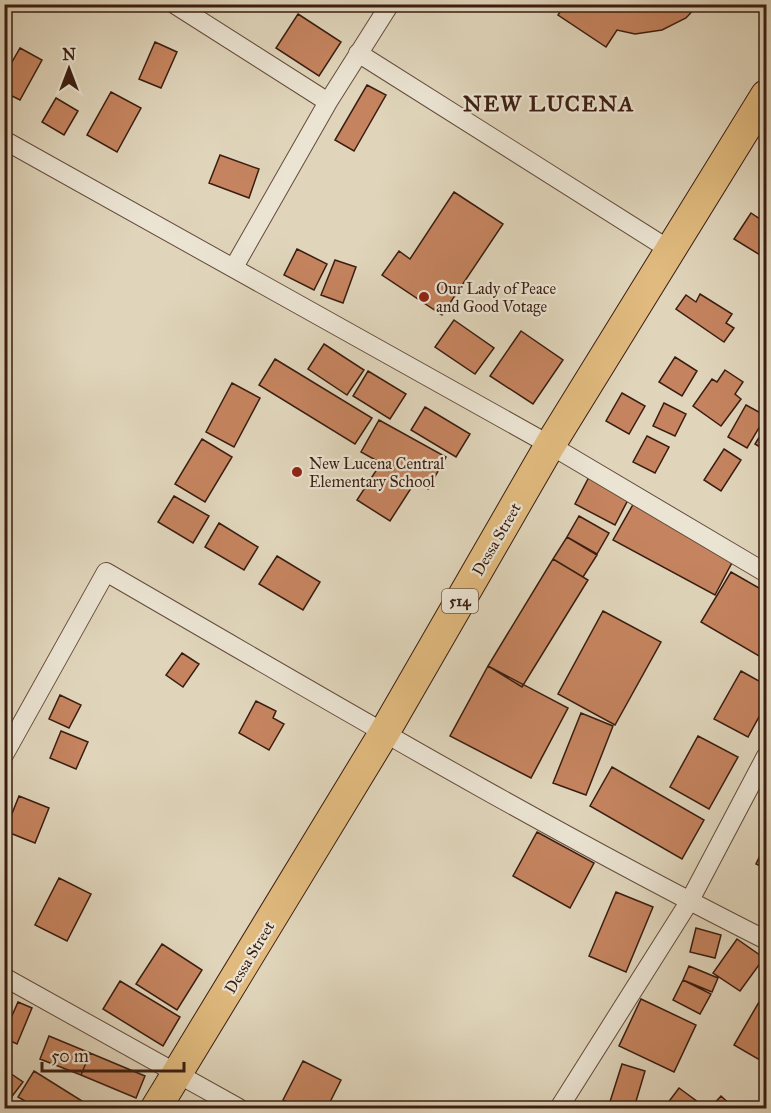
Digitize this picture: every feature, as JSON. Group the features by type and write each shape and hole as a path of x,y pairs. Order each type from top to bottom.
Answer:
{"main road":[{"name":"Dessa Street","path":"156,1108 384,733 550,445 766,95"}],"street":[{"path":"174,4 328,102"},
{"path":"234,267 328,102 390,4"},
{"path":"358,53 670,250"},
{"path":"4,140 550,445 766,573"},
{"path":"4,755 106,572 384,733 689,902 766,940"},
{"path":"559,1108 689,902 766,756"},
{"path":"4,977 239,1108"}],"building":[{"path":"565,4 633,6 699,4 686,18 662,30 635,34 617,30 606,47 558,15"},
{"path":"298,14 341,42 319,76 276,48"},
{"path":"155,42 177,52 161,88 139,79"},
{"path":"20,48 42,60 20,100 4,92 4,76"},
{"path":"367,85 386,95 354,151 335,140"},
{"path":"111,92 141,108 117,152 87,135"},
{"path":"56,98 78,111 64,135 42,122"},
{"path":"220,155 259,169 249,198 209,183"},
{"name":"Our Lady of Peace and Good Votage","path":"454,192 503,224 442,315 382,275 399,251 410,259"},
{"path":"751,213 766,223 765,258 734,239"},
{"path":"297,249 327,264 314,290 284,275"},
{"path":"335,260 356,267 343,303 321,295"},
{"path":"700,294 732,314 726,323 734,328 724,342 676,309 686,295 696,302"},
{"path":"454,320 494,348 475,374 435,347"},
{"path":"521,331 563,360 533,404 490,376"},
{"path":"324,344 364,370 347,395 308,369"},
{"path":"675,357 697,371 682,396 659,382"},
{"path":"275,359 372,418 355,444 259,385"},
{"path":"725,370 743,382 735,394 741,399 721,426 693,406 712,379 717,382"},
{"path":"368,371 406,394 390,419 353,396"},
{"path":"232,383 260,398 234,447 206,432"},
{"path":"622,393 645,406 629,434 606,421"},
{"path":"664,403 686,414 675,436 653,426"},
{"path":"746,405 766,416 747,448 728,437"},
{"path":"425,407 470,434 456,457 411,430"},
{"path":"379,420 446,457 428,489 415,482 390,521 357,500 381,463 361,452"},
{"path":"766,426 766,451 755,444"},
{"path":"647,436 669,447 655,473 633,462"},
{"path":"202,439 232,457 205,502 175,484"},
{"path":"724,449 741,460 721,491 704,480"},
{"path":"590,475 630,496 615,525 575,504"},
{"path":"174,496 209,516 193,543 158,522"},
{"path":"635,501 736,555 715,595 613,540"},
{"path":"579,516 609,533 597,554 567,537"},
{"path":"219,523 258,547 244,570 205,547"},
{"path":"567,537 597,555 583,577 553,559"},
{"path":"277,556 320,582 303,610 259,584"},
{"path":"553,559 588,580 522,687 488,666"},
{"path":"731,572 766,592 766,660 701,622"},
{"path":"603,611 661,642 615,725 558,694"},
{"path":"182,653 199,664 183,687 166,675"},
{"path":"488,666 568,708 531,778 450,736"},
{"path":"741,671 766,685 766,704 748,737 714,719"},
{"path":"60,695 81,705 69,728 49,719"},
{"path":"256,701 276,711 273,718 284,724 269,750 239,733"},
{"path":"581,713 613,726 586,795 553,783"},
{"path":"61,731 88,742 76,769 50,758"},
{"path":"698,736 738,757 709,809 670,787"},
{"path":"612,767 704,820 682,859 590,806"},
{"path":"19,796 49,808 35,843 5,831"},
{"path":"537,832 594,863 570,908 513,876"},
{"path":"766,843 766,869 756,864"},
{"path":"59,878 91,894 67,941 35,925"},
{"path":"616,892 653,907 626,972 589,956"},
{"path":"696,928 721,935 715,958 690,952"},
{"path":"737,939 764,958 740,991 713,973"},
{"path":"162,944 202,970 177,1010 136,984"},
{"path":"689,966 718,978 712,992 683,980"},
{"path":"683,980 711,994 700,1014 673,1000"},
{"path":"120,981 180,1017 163,1046 103,1009"},
{"path":"766,990 766,1061 765,1063 734,1045"},
{"path":"641,999 696,1025 674,1072 619,1046"},
{"path":"18,1002 32,1008 17,1044 4,1038 4,1034"},
{"path":"49,1036 90,1053 81,1075 40,1059"},
{"path":"90,1053 145,1076 136,1098 81,1075"},
{"path":"303,1061 341,1080 327,1108 300,1108 283,1100"},
{"path":"622,1064 645,1071 634,1108 608,1108"},
{"path":"4,1069 23,1082 10,1099 4,1095"},
{"path":"34,1071 82,1101 77,1108 37,1108 18,1097"},
{"path":"679,1088 702,1105 700,1108 664,1108"},
{"path":"721,1096 734,1108 710,1108"}],"place":[{"name":"Our Lady of Peace and Good Votage","path":"424,297"},
{"name":"New Lucena Central Elementary School","path":"297,472"}],"district":[{"name":"NEW LUCENA","path":"549,103"}]}
